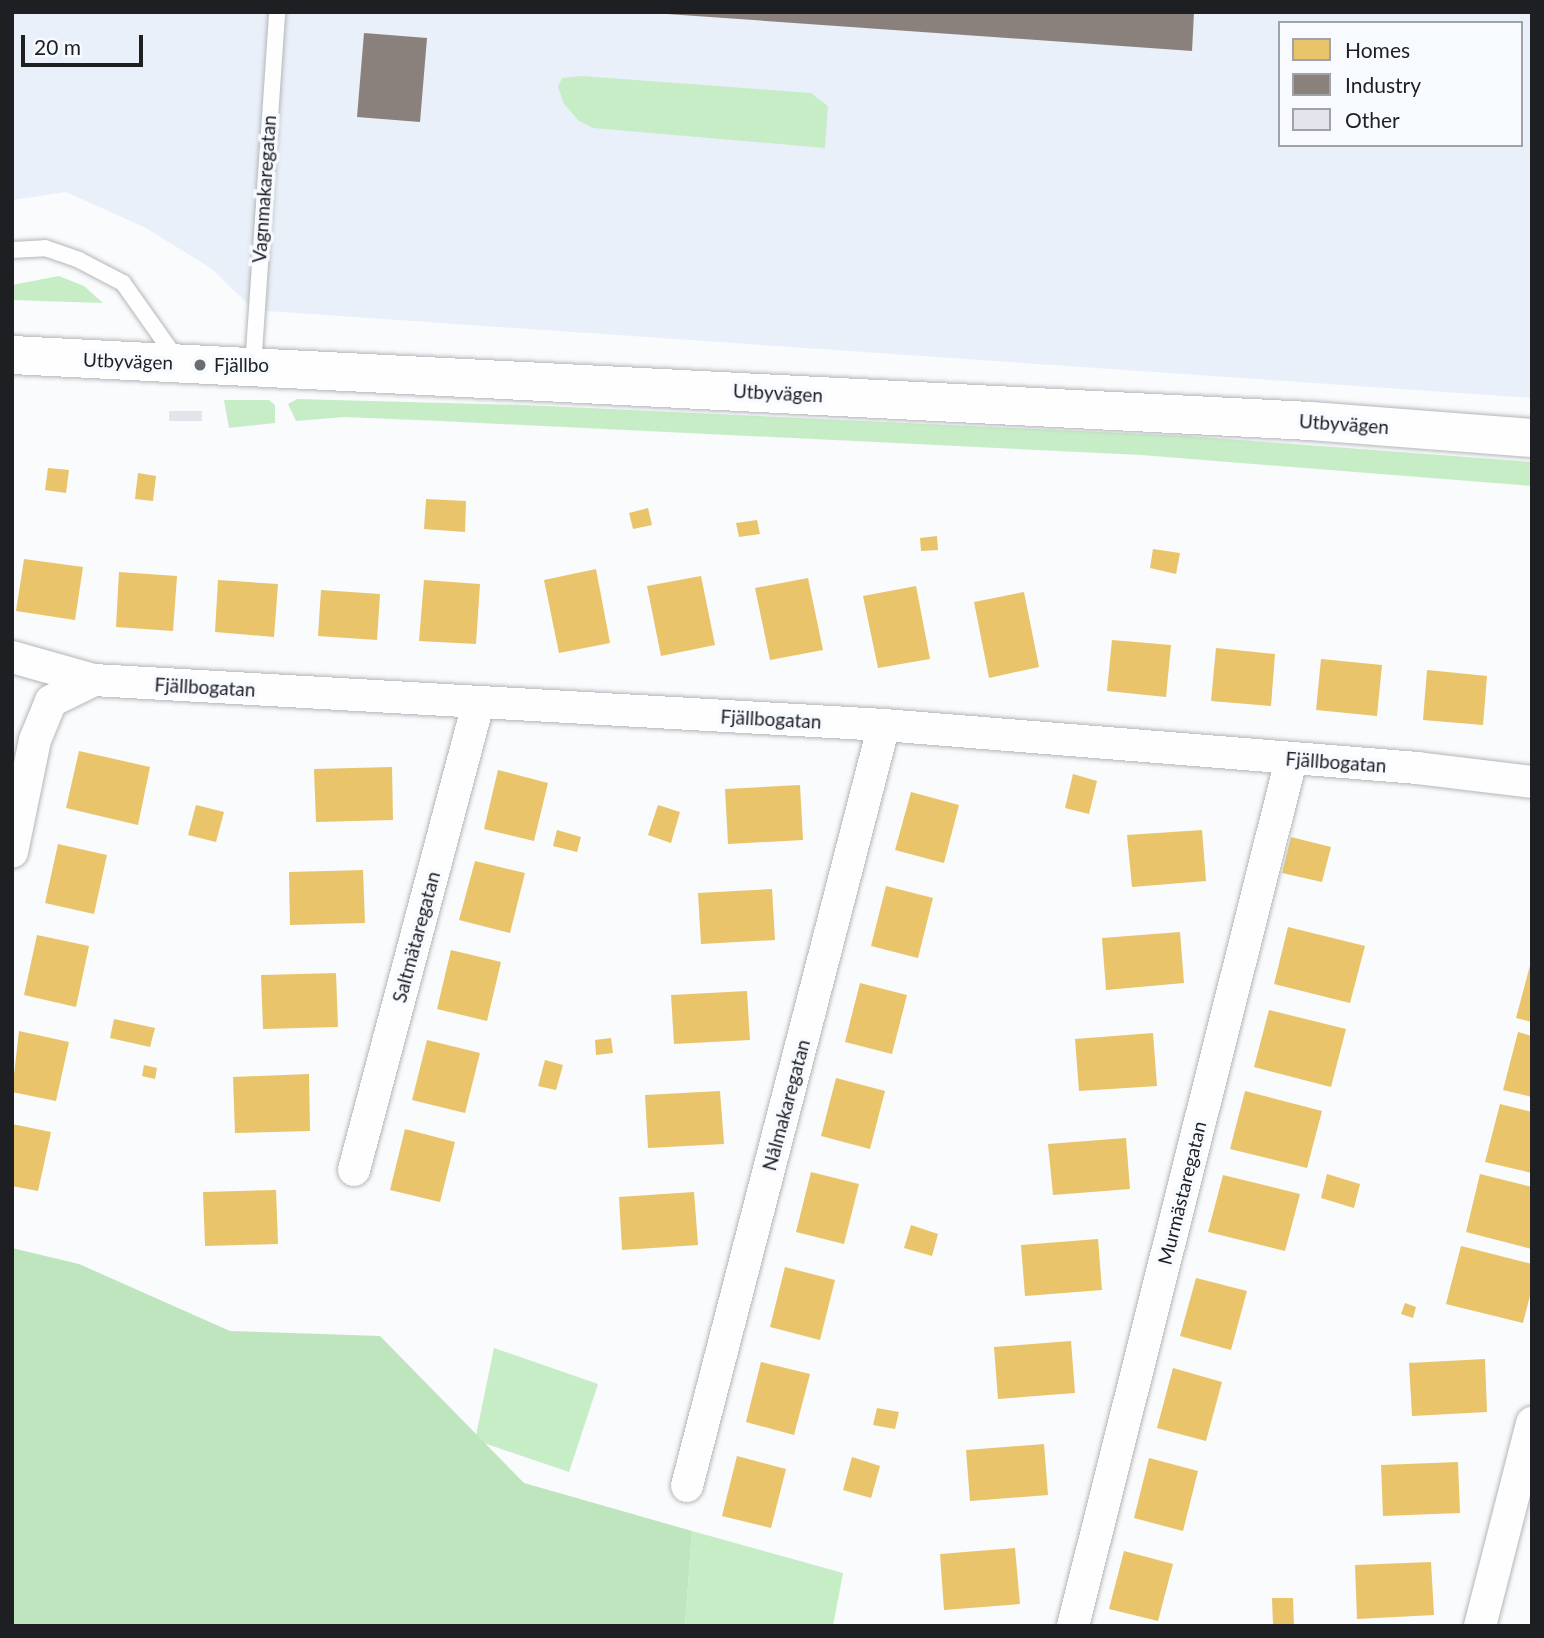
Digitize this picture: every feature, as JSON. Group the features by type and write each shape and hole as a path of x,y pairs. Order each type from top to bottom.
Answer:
{"street":[{"name":"Utbyvägen","path":"16,358 180,363 1310,421 1532,438"},
{"name":"Fjällbogatan","path":"12,657 94,680 884,724 1291,760 1417,768 1532,782"},
{"path":"12,852 35,740 51,701 94,680"},
{"name":"Saltmätaregatan","path":"354,1170 478,703"},
{"name":"Nålmakaregatan","path":"687,1486 884,724"},
{"name":"Murmästaregatan","path":"1073,1626 1291,760"},
{"path":"1480,1626 1532,1423"}],"lane":[{"name":"Vagnmakaregatan","path":"253,367 276,12"},
{"path":"12,250 45,248 79,260 123,283 180,363"}],"shaded area":[{"path":"12,12 1532,12 1532,398 254,310 212,269 146,228 66,192 12,200"}],"green space":[{"path":"582,76 811,93 828,106 825,148 593,128 579,121 564,104 558,87 562,78"},
{"path":"59,276 84,286 103,303 12,300 12,285"},
{"path":"297,399 523,405 1186,436 1532,462 1532,486 1141,455 344,417 296,421 288,404"},
{"path":"224,400 269,400 275,405 275,423 229,428"},
{"path":"12,1248 79,1264 230,1331 380,1336 524,1483 692,1531 685,1626 12,1626"},
{"path":"494,1348 598,1384 569,1472 475,1440"},
{"path":"692,1531 843,1573 833,1626 685,1626"}],"building: Homes":[{"path":"48,468 69,470 66,493 45,490"},
{"path":"138,473 156,476 153,501 135,499"},
{"path":"426,499 466,501 465,532 424,529"},
{"path":"648,508 652,525 633,529 629,513"},
{"path":"757,520 760,534 739,537 736,523"},
{"path":"937,536 938,550 921,551 920,538"},
{"path":"1153,549 1180,553 1176,574 1150,568"},
{"path":"24,559 83,567 75,620 16,611"},
{"path":"596,569 610,643 559,653 544,580"},
{"path":"119,572 177,576 173,631 116,627"},
{"path":"701,576 715,645 661,656 647,586"},
{"path":"808,578 823,650 770,660 755,588"},
{"path":"218,580 278,584 274,637 215,632"},
{"path":"424,580 480,584 476,644 419,641"},
{"path":"916,586 930,659 878,668 863,596"},
{"path":"321,590 380,594 377,640 318,636"},
{"path":"1024,592 1039,667 989,678 974,602"},
{"path":"1112,640 1171,645 1166,697 1107,691"},
{"path":"1216,648 1275,654 1271,706 1211,701"},
{"path":"1321,659 1382,665 1377,716 1316,710"},
{"path":"1427,670 1487,676 1483,725 1423,720"},
{"path":"79,751 150,767 138,825 66,808"},
{"path":"392,767 393,820 316,822 314,769"},
{"path":"498,770 548,783 534,841 484,829"},
{"path":"1073,774 1097,781 1089,814 1065,808"},
{"path":"800,785 803,840 728,844 725,789"},
{"path":"911,792 959,805 944,863 895,850"},
{"path":"196,805 224,812 216,842 188,835"},
{"path":"658,805 680,812 671,843 648,835"},
{"path":"557,830 581,837 577,852 553,846"},
{"path":"1202,830 1206,881 1132,887 1127,835"},
{"path":"1291,837 1331,847 1322,882 1282,873"},
{"path":"58,844 107,855 94,914 45,903"},
{"path":"475,861 525,873 510,933 459,920"},
{"path":"363,870 365,923 290,925 289,872"},
{"path":"886,886 933,898 918,958 871,946"},
{"path":"772,889 775,940 701,944 698,893"},
{"path":"1288,927 1365,946 1350,1003 1274,984"},
{"path":"1180,932 1184,983 1106,990 1102,938"},
{"path":"37,935 89,946 76,1007 24,995"},
{"path":"451,950 501,962 487,1021 437,1009"},
{"path":"1532,958 1532,1022 1516,1018"},
{"path":"336,973 338,1027 263,1029 261,975"},
{"path":"860,983 907,995 892,1054 845,1042"},
{"path":"747,991 750,1040 674,1044 671,995"},
{"path":"1269,1010 1346,1029 1331,1087 1254,1067"},
{"path":"114,1019 155,1028 150,1047 110,1038"},
{"path":"19,1031 69,1042 56,1101 12,1092"},
{"path":"1518,1032 1532,1036 1532,1097 1503,1090"},
{"path":"1153,1033 1157,1086 1079,1091 1075,1039"},
{"path":"611,1038 613,1053 596,1055 595,1040"},
{"path":"427,1040 480,1053 465,1113 412,1100"},
{"path":"545,1060 563,1065 556,1090 538,1086"},
{"path":"144,1065 157,1068 155,1079 142,1076"},
{"path":"309,1074 310,1131 235,1133 233,1077"},
{"path":"836,1078 885,1091 870,1149 821,1136"},
{"path":"720,1091 724,1144 648,1148 645,1095"},
{"path":"1245,1091 1322,1111 1307,1168 1230,1149"},
{"path":"1500,1104 1532,1112 1532,1173 1485,1162"},
{"path":"12,1124 51,1132 38,1191 12,1186"},
{"path":"405,1129 455,1142 440,1202 390,1190"},
{"path":"1126,1138 1130,1189 1053,1195 1048,1144"},
{"path":"811,1172 859,1184 844,1244 796,1232"},
{"path":"1327,1174 1360,1184 1354,1208 1321,1198"},
{"path":"1480,1174 1532,1187 1532,1249 1466,1232"},
{"path":"1223,1175 1300,1194 1285,1251 1208,1232"},
{"path":"276,1190 278,1244 205,1246 203,1192"},
{"path":"694,1192 698,1245 622,1250 619,1197"},
{"path":"911,1225 938,1234 932,1256 904,1248"},
{"path":"1098,1239 1102,1290 1025,1296 1021,1245"},
{"path":"1461,1246 1532,1264 1532,1288 1523,1323 1446,1304"},
{"path":"785,1267 835,1280 820,1340 770,1327"},
{"path":"1196,1278 1247,1291 1231,1350 1180,1336"},
{"path":"1405,1303 1416,1307 1413,1318 1401,1314"},
{"path":"1071,1341 1075,1393 998,1399 994,1347"},
{"path":"1485,1359 1487,1412 1412,1416 1409,1363"},
{"path":"761,1362 810,1374 794,1435 746,1422"},
{"path":"1173,1368 1222,1382 1206,1441 1157,1428"},
{"path":"877,1408 899,1412 895,1429 873,1425"},
{"path":"1044,1444 1048,1495 970,1501 966,1450"},
{"path":"737,1456 786,1469 771,1528 722,1516"},
{"path":"852,1457 880,1466 871,1498 843,1490"},
{"path":"1149,1458 1198,1471 1183,1531 1134,1518"},
{"path":"1458,1462 1460,1513 1383,1516 1381,1465"},
{"path":"1015,1548 1020,1604 944,1610 940,1554"},
{"path":"1124,1551 1173,1564 1158,1621 1109,1609"},
{"path":"1431,1562 1434,1615 1357,1619 1355,1565"},
{"path":"1272,1598 1293,1598 1294,1625 1273,1625"}],"building: Industry":[{"path":"638,12 1194,12 1192,51"},
{"path":"364,33 427,38 420,122 357,117"}],"building: Other":[{"path":"169,411 202,411 202,421 169,421"}],"place":[{"name":"Fjällbo","path":"200,365"}]}
